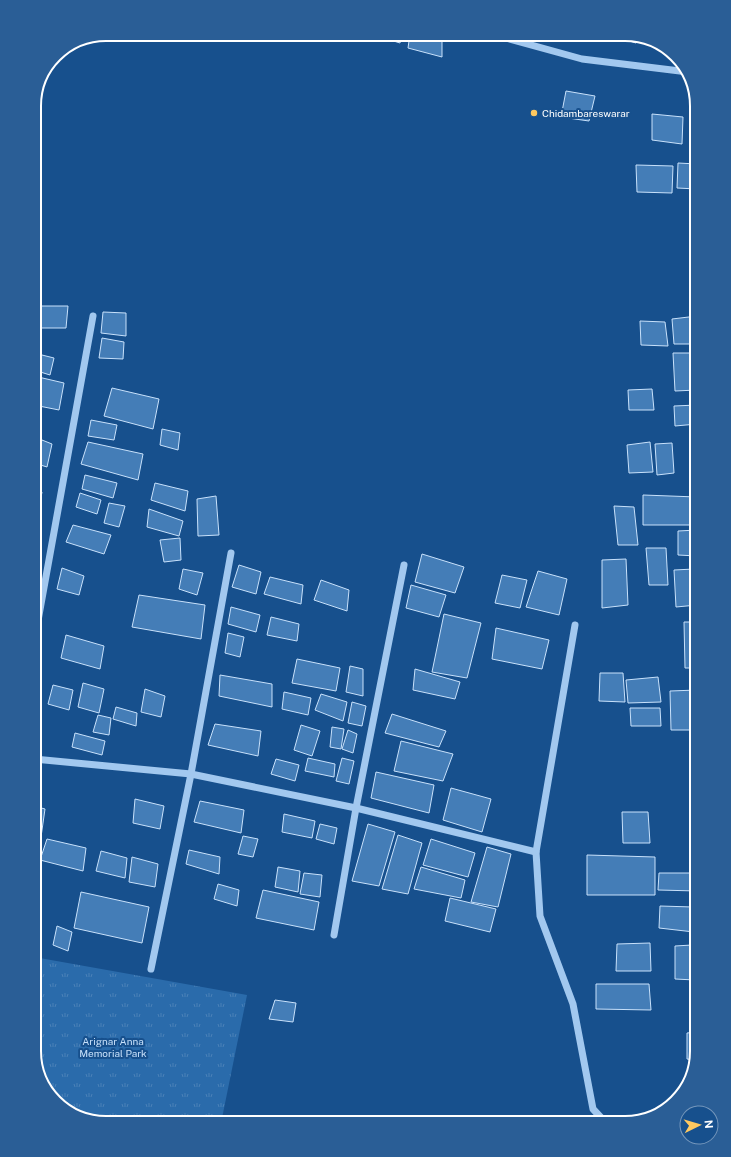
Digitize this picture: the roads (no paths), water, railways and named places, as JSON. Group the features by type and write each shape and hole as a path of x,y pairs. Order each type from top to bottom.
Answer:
{"street":[{"path":"520,41 582,59 680,71"},
{"path":"41,603 93,316"},
{"path":"151,969 191,774 231,552"},
{"path":"334,936 356,808 404,565"},
{"path":"575,625 536,852 540,916 573,1004 594,1109 600,1116"},
{"path":"41,759 191,774 356,808 536,852"}],"place":[{"name":"Chidambareswarar","path":"534,113"}],"park label":[{"name":"Arignar Anna Memorial Park","path":"113,1046"}]}
